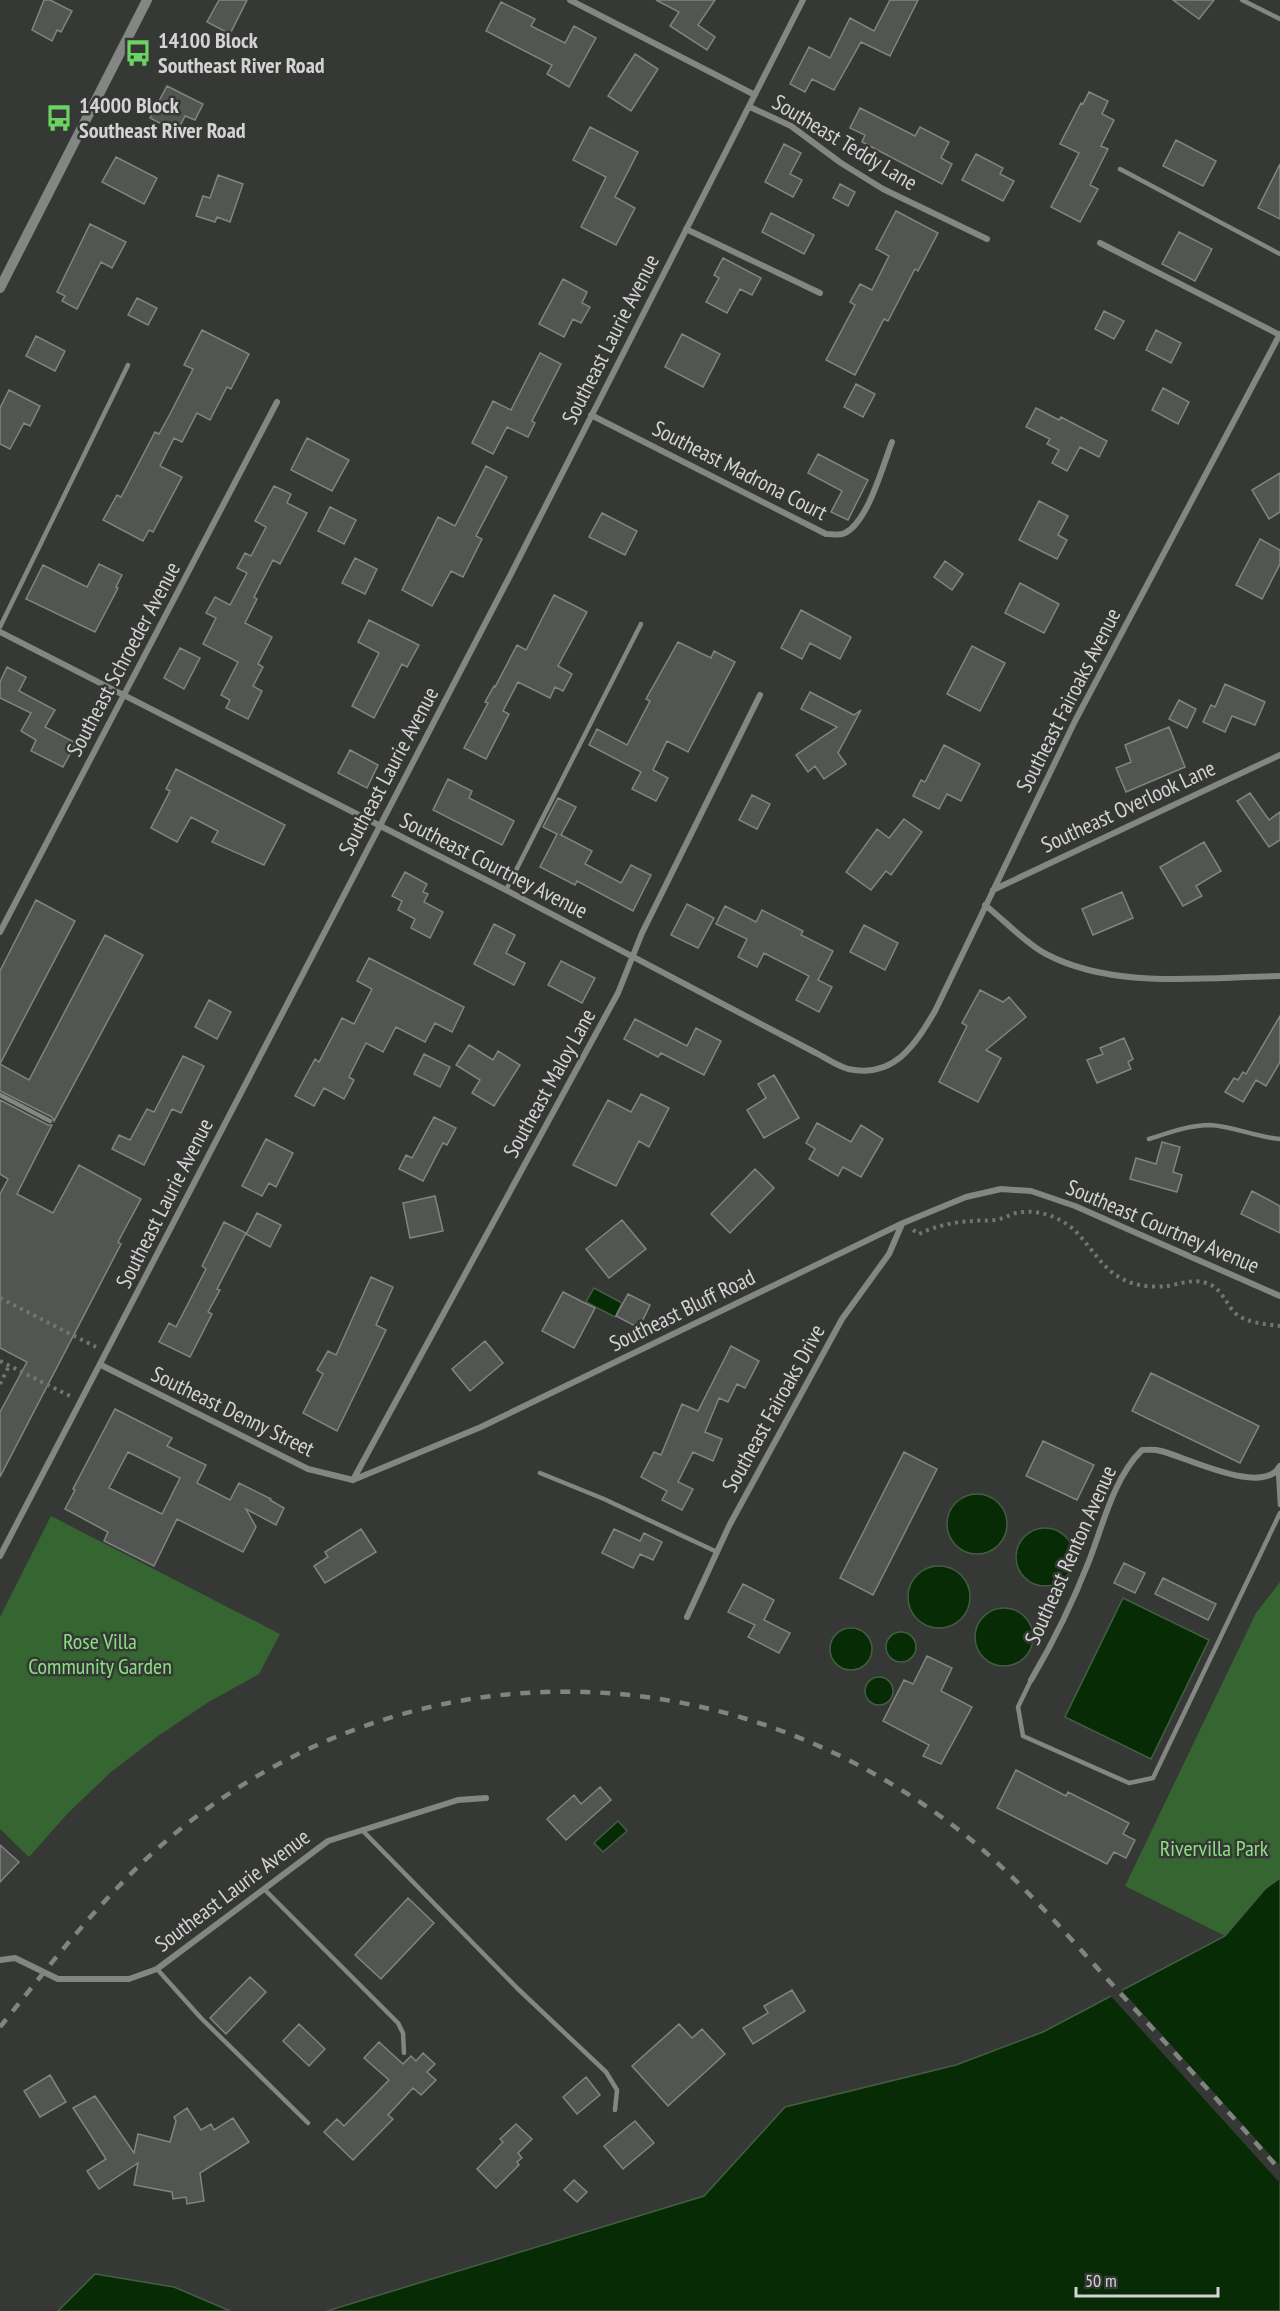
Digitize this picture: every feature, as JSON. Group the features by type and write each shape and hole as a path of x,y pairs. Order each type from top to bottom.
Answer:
{"street":[{"path":"0,288 147,0"},
{"path":"570,0 755,95"},
{"name":"Southeast Laurie Avenue","path":"0,1556 101,1365 750,107 803,0"},
{"name":"Southeast Teddy Lane","path":"750,107 791,126 841,163 883,189 987,239"},
{"path":"686,229 820,293"},
{"path":"1100,243 1280,335"},
{"name":"Southeast Fairoaks Avenue","path":"878,1070 901,1059 919,1038 935,1011 1075,721 1280,335"},
{"name":"Southeast Schroeder Avenue","path":"0,932 277,402"},
{"name":"Southeast Madrona Court","path":"591,415 826,534 838,535 847,532 875,492 892,442"},
{"name":"Southeast Courtney Avenue","path":"0,632 506,890 848,1069 878,1070"},
{"name":"Southeast Maloy Lane","path":"353,1480 612,1004 642,933 760,694"},
{"name":"Southeast Overlook Lane","path":"992,890 1280,755"},
{"path":"985,905 1043,953 1069,965 1118,977 1280,976"},
{"name":"Southeast Bluff Road","path":"353,1480 481,1427 903,1223 966,1197 1001,1189 1031,1191"},
{"name":"Southeast Courtney Avenue","path":"1031,1191 1075,1206 1280,1296"},
{"name":"Southeast Fairoaks Drive","path":"687,1617 729,1526 842,1319 889,1254 903,1223"},
{"name":"Southeast Denny Street","path":"101,1365 308,1469 353,1480"},
{"name":"Southeast Renton Avenue","path":"1031,1680 1061,1626 1090,1558 1098,1532 1124,1474 1133,1458 1142,1450 1161,1451 1239,1476 1258,1479 1268,1477 1279,1468"},
{"name":"Southeast Laurie Avenue","path":"0,1960 15,1958 58,1979 129,1980 157,1968 328,1841 458,1800 486,1798"}],"lane":[{"path":"1242,0 1280,19"},
{"path":"1120,169 1280,254"},
{"path":"0,627 128,365"},
{"path":"506,890 641,624"},
{"path":"0,1095 50,1121"},
{"path":"1149,1139 1190,1127 1209,1125 1260,1138 1280,1139"},
{"path":"1279,1468 1280,1505"},
{"path":"540,1473 663,1525 717,1552"},
{"path":"1031,1680 1018,1707 1023,1736 1129,1783 1154,1779 1280,1513"},
{"path":"362,1830 517,1988 606,2072 617,2090 615,2110"},
{"path":"264,1889 398,2024 403,2033 404,2053"},
{"path":"157,1968 201,2018 308,2123"}],"path":[{"path":"903,1223 919,1234 931,1228 971,1221 993,1221 1015,1214 1032,1212 1046,1214 1073,1229 1097,1259 1127,1281 1153,1286 1201,1281 1222,1294 1234,1312 1246,1320 1280,1326"},
{"path":"0,1298 107,1353"},
{"path":"0,1361 81,1402"},
{"path":"0,1384 9,1366"}],"green space":[{"name":"Rose Villa Community Garden","path":"51,1516 280,1634 259,1674 207,1703 158,1736 111,1772 68,1813 29,1857 0,1829 0,1617"},
{"name":"Rivervilla Park","path":"1280,1582 1280,1878 1265,1889 1225,1936 1125,1886 1256,1613"}],"shaded area":[{"path":"594,1288 622,1303 615,1317 586,1302"},
{"path":"977,1494 994,1499 1002,1507 1007,1524 1002,1541 994,1549 977,1554 960,1549 952,1541 947,1524 952,1507 960,1499"},
{"path":"1045,1528 1061,1533 1069,1541 1074,1557 1069,1573 1061,1581 1045,1586 1029,1581 1021,1573 1016,1557 1021,1541 1029,1533"},
{"path":"933,1566 945,1566 961,1575 968,1585 970,1597 968,1609 961,1619 945,1628 933,1628 922,1623 913,1614 908,1603 908,1591 913,1580 922,1571"},
{"path":"1123,1598 1209,1640 1151,1759 1065,1717"},
{"path":"998,1608 1010,1608 1025,1616 1033,1631 1033,1643 1025,1658 1010,1666 998,1666 983,1658 975,1643 975,1631 983,1616"},
{"path":"851,1628 866,1634 872,1649 866,1664 851,1670 836,1664 830,1649 836,1634"},
{"path":"901,1632 907,1633 915,1641 915,1653 907,1661 901,1662 895,1661 887,1653 886,1647 887,1641 895,1633"},
{"path":"879,1677 889,1681 893,1691 889,1701 879,1705 869,1701 865,1691 869,1681"},
{"path":"618,1821 627,1831 603,1852 594,1843"},
{"path":"1280,1878 1280,2311 327,2311 704,2196 785,2107 956,2065 1043,2032 1225,1936 1265,1889"},
{"path":"95,2274 174,2287 230,2311 58,2311"}],"pier":[{"path":"1120,1988 1280,2166 1280,2183 1109,1994"}],"building":[{"path":"44,0 50,0 72,11 61,32 57,30 52,41 32,30"},
{"path":"219,0 247,0 230,34 207,22"},
{"path":"656,0 715,0 698,25 715,37 707,50 670,26 679,12"},
{"path":"890,0 918,0 890,56 861,42 834,90 812,79 805,92 790,84 809,47 830,58 850,18 874,31"},
{"path":"1173,0 1214,0 1199,19"},
{"path":"501,2 535,19 531,26 565,43 574,26 596,38 569,87 547,74 552,65 486,31"},
{"path":"635,54 658,69 631,111 608,96"},
{"path":"167,86 203,104 195,120 185,116 177,132 150,118"},
{"path":"1089,92 1108,101 1102,114 1114,120 1101,146 1108,149 1090,185 1098,189 1080,222 1051,207 1079,153 1060,144"},
{"path":"860,108 915,136 920,127 949,142 941,158 952,164 942,184 862,142 865,135 850,128"},
{"path":"590,127 638,152 615,197 635,208 616,245 581,227 606,177 573,160"},
{"path":"1176,140 1216,161 1203,186 1163,166"},
{"path":"784,144 801,153 790,174 802,180 793,197 765,182"},
{"path":"976,154 1003,168 1000,174 1014,181 1003,201 962,180"},
{"path":"116,157 157,178 144,204 102,182"},
{"path":"1280,164 1280,219 1258,208"},
{"path":"218,175 243,184 230,222 217,217 215,222 196,216 203,196 210,198"},
{"path":"840,184 855,192 848,206 833,198"},
{"path":"896,211 938,233 918,271 915,269 888,321 884,319 855,375 826,360 855,305 850,302 860,284 872,290 889,256 876,249"},
{"path":"771,213 814,235 804,254 762,232"},
{"path":"90,224 126,242 112,268 101,262 77,309 62,301 65,296 57,292"},
{"path":"1179,232 1212,249 1195,281 1162,264"},
{"path":"723,258 761,278 752,295 740,289 727,313 706,302 719,278 714,275"},
{"path":"563,279 587,292 582,303 590,307 581,323 573,319 564,337 539,324"},
{"path":"137,298 157,308 148,325 128,315"},
{"path":"1104,311 1124,321 1114,339 1095,329"},
{"path":"202,330 249,354 231,389 227,387 210,420 197,413 182,442 174,438 160,466 182,477 153,532 149,530 143,541 103,520 117,495 121,497 155,432 159,434 170,414 193,369 184,365"},
{"path":"1156,330 1181,343 1171,363 1146,350"},
{"path":"682,334 720,354 703,387 665,367"},
{"path":"36,336 65,351 55,371 26,356"},
{"path":"540,353 561,364 532,421 535,423 528,437 507,427 493,454 472,443 493,401 511,410"},
{"path":"856,384 875,394 863,417 844,407"},
{"path":"1163,388 1189,402 1178,424 1152,410"},
{"path":"9,390 40,406 30,426 24,423 10,449 0,444 0,408"},
{"path":"1036,408 1059,420 1061,417 1107,441 1099,457 1080,447 1067,471 1052,463 1059,450 1047,444 1050,439 1026,427"},
{"path":"307,438 349,460 332,491 291,470"},
{"path":"818,454 868,480 848,520 831,512 842,491 808,473"},
{"path":"486,466 507,477 476,536 482,539 463,577 451,571 432,606 402,590 438,517 455,526"},
{"path":"1280,473 1280,512 1269,519 1252,490"},
{"path":"274,486 291,494 287,503 307,513 280,564 273,560 254,597 257,599 245,623 272,637 258,664 263,667 253,686 262,691 248,719 226,708 230,700 221,695 238,662 203,644 216,618 206,613 215,597 230,605 247,573 237,568 245,553 251,556 266,527 255,521"},
{"path":"1039,501 1068,516 1058,535 1067,540 1057,559 1019,540"},
{"path":"330,507 356,520 344,544 318,531"},
{"path":"602,513 637,531 625,555 589,537"},
{"path":"1260,539 1280,550 1280,564 1262,599 1236,585"},
{"path":"355,558 377,569 365,594 342,583"},
{"path":"945,561 963,574 952,590 934,577"},
{"path":"99,564 122,575 116,587 118,588 95,632 26,599 43,565 87,587"},
{"path":"1020,583 1059,604 1044,633 1005,613"},
{"path":"554,595 587,612 558,666 572,674 563,691 555,687 550,698 518,682 503,711 509,714 486,759 464,748 488,703 485,702 517,645 526,650"},
{"path":"801,610 851,637 840,659 810,643 802,659 781,648"},
{"path":"369,620 419,645 407,667 402,664 374,718 352,706 379,653 358,642"},
{"path":"678,642 711,658 714,651 735,662 688,752 667,741 653,770 668,778 656,801 632,789 641,772 589,745 597,729 627,745 650,701 646,699"},
{"path":"972,646 1005,663 980,711 947,694"},
{"path":"180,648 200,658 184,689 164,678"},
{"path":"7,667 26,677 19,691 55,710 45,727 76,743 63,767 31,751 36,740 21,731 31,713 0,698 0,682"},
{"path":"1225,684 1265,702 1255,725 1232,716 1225,732 1203,722 1211,705 1215,707"},
{"path":"810,692 854,715 861,710 838,753 846,764 824,779 815,766 808,772 796,755 837,727 801,709"},
{"path":"1179,700 1196,709 1187,728 1169,719"},
{"path":"1169,727 1185,767 1126,792 1116,768 1131,762 1125,745"},
{"path":"944,745 980,764 961,801 947,794 939,809 913,796 921,780 925,782"},
{"path":"350,750 378,765 367,788 338,773"},
{"path":"176,769 285,825 264,865 212,842 218,831 191,817 177,842 151,828 170,791 166,789"},
{"path":"448,779 472,791 469,798 514,821 502,845 433,810"},
{"path":"1250,793 1269,820 1280,812 1280,840 1269,847 1237,801"},
{"path":"752,795 770,804 757,829 739,820"},
{"path":"558,798 576,807 561,835 592,851 585,864 621,883 631,865 651,875 633,911 577,881 575,885 540,867 557,834 543,827"},
{"path":"904,819 922,832 891,875 886,871 871,890 846,872 877,829 889,838"},
{"path":"1204,842 1221,871 1196,886 1202,896 1183,906 1160,867"},
{"path":"405,872 427,884 423,892 428,894 424,902 443,912 430,938 411,928 415,919 398,910 402,901 392,896"},
{"path":"1122,892 1133,918 1093,935 1082,909"},
{"path":"36,900 75,921 0,1064 0,971"},
{"path":"687,904 714,918 698,948 671,935"},
{"path":"725,906 756,922 762,910 803,931 801,935 833,951 818,980 832,987 819,1012 796,1000 809,976 764,953 757,967 738,957 747,939 716,924"},
{"path":"494,924 515,935 506,953 525,963 514,985 474,964"},
{"path":"864,925 898,943 885,970 850,952"},
{"path":"105,935 143,955 54,1121 52,1117 0,1091 0,1064 29,1080"},
{"path":"369,958 464,1007 452,1032 435,1023 425,1042 396,1027 383,1052 366,1043 349,1077 354,1080 344,1099 324,1088 314,1106 295,1096 315,1059 319,1062 342,1018 354,1024 372,989 357,981"},
{"path":"561,961 595,978 582,1003 548,985"},
{"path":"980,990 1003,1002 1009,997 1026,1017 986,1050 1001,1058 978,1102 939,1082 967,1026 962,1023"},
{"path":"209,1000 231,1012 217,1039 195,1027"},
{"path":"1280,1016 1280,1062 1266,1086 1256,1080 1243,1102 1225,1092 1234,1078 1238,1080 1243,1072 1246,1074"},
{"path":"635,1019 687,1046 696,1028 721,1041 704,1075 661,1053 658,1057 624,1039"},
{"path":"1124,1038 1133,1059 1128,1062 1131,1069 1097,1083 1087,1060 1103,1054 1100,1048"},
{"path":"469,1045 493,1060 498,1051 520,1065 494,1106 472,1093 480,1080 456,1065"},
{"path":"424,1054 450,1067 440,1087 414,1074"},
{"path":"183,1056 204,1066 181,1113 172,1109 144,1165 112,1149 119,1135 130,1140 147,1109 154,1112"},
{"path":"774,1075 799,1118 764,1138 747,1110 766,1098 758,1084"},
{"path":"641,1094 669,1108 649,1147 639,1141 616,1186 573,1165 608,1100 631,1112"},
{"path":"0,1100 52,1125 17,1194 53,1213 79,1165 141,1199 118,1242 121,1244 0,1477 0,1412 27,1362 0,1348 0,1194 8,1179 0,1174"},
{"path":"434,1117 456,1128 447,1145 443,1143 423,1181 399,1169 406,1155 412,1158"},
{"path":"817,1123 851,1142 861,1125 883,1139 861,1177 843,1167 838,1176 809,1159 815,1149 806,1143"},
{"path":"266,1139 293,1153 276,1187 269,1183 262,1196 242,1186"},
{"path":"1162,1142 1180,1147 1173,1172 1182,1175 1177,1192 1130,1179 1136,1158 1156,1164"},
{"path":"755,1169 774,1188 730,1233 711,1214"},
{"path":"1252,1191 1280,1206 1280,1233 1241,1214"},
{"path":"435,1196 443,1231 410,1238 403,1203"},
{"path":"257,1213 281,1225 270,1247 246,1234"},
{"path":"622,1220 646,1249 609,1278 586,1249"},
{"path":"224,1222 246,1233 217,1289 220,1290 208,1312 212,1314 190,1357 159,1342 169,1323 176,1327 206,1269 202,1266"},
{"path":"371,1277 393,1287 376,1325 386,1330 337,1431 303,1413 323,1374 317,1370 328,1351 336,1355"},
{"path":"563,1292 595,1308 574,1348 542,1331"},
{"path":"628,1294 650,1305 639,1328 616,1316"},
{"path":"485,1341 503,1363 470,1391 452,1369"},
{"path":"731,1346 759,1361 745,1388 737,1384 728,1402 719,1398 705,1432 722,1439 713,1461 693,1452 678,1482 693,1489 682,1510 662,1500 667,1491 641,1477 654,1452 661,1455 682,1404 698,1411"},
{"path":"1151,1373 1259,1426 1240,1463 1132,1411"},
{"path":"115,1409 172,1438 167,1446 206,1465 197,1483 230,1500 239,1483 284,1508 276,1525 246,1509 256,1527 243,1552 177,1519 154,1566 104,1541 108,1532 65,1509 75,1490 73,1489","holes":["128,1452 180,1478 162,1514 109,1488"]},
{"path":"1043,1441 1094,1465 1077,1500 1026,1476"},
{"path":"904,1452 937,1469 873,1595 840,1578"},
{"path":"361,1529 376,1552 325,1583 314,1566 328,1557 325,1552"},
{"path":"614,1529 640,1541 644,1533 662,1542 653,1560 640,1554 633,1568 602,1553"},
{"path":"1124,1563 1145,1573 1135,1593 1114,1583"},
{"path":"1163,1578 1216,1604 1208,1620 1155,1594"},
{"path":"743,1584 774,1600 764,1620 790,1633 779,1653 748,1637 755,1625 728,1612"},
{"path":"927,1656 952,1668 941,1691 972,1707 941,1764 923,1756 929,1745 883,1721 904,1680 913,1684"},
{"path":"1016,1770 1066,1796 1068,1792 1129,1823 1123,1834 1135,1840 1126,1858 1114,1852 1107,1864 997,1808"},
{"path":"600,1787 611,1800 566,1840 547,1819 574,1795 581,1804"},
{"path":"0,1845 19,1862 0,1882"},
{"path":"408,1898 434,1923 381,1979 355,1955"},
{"path":"250,1977 266,1992 226,2034 210,2018"},
{"path":"792,1990 805,2011 753,2044 743,2028 768,2013 764,2006"},
{"path":"299,2024 325,2049 309,2066 283,2041"},
{"path":"679,2024 692,2038 702,2029 725,2054 668,2106 632,2066"},
{"path":"379,2042 403,2064 411,2056 416,2061 423,2053 435,2064 427,2072 436,2080 421,2095 413,2088 388,2115 393,2119 353,2160 324,2132 337,2119 344,2126 389,2080 364,2058"},
{"path":"50,2075 66,2102 40,2117 24,2091"},
{"path":"586,2077 600,2095 577,2114 563,2097"},
{"path":"95,2096 134,2153 138,2134 170,2142 176,2121 174,2117 187,2108 201,2130 211,2124 214,2130 233,2118 249,2142 200,2173 204,2201 187,2204 186,2197 173,2199 172,2192 134,2185 138,2163 99,2189 87,2171 106,2159 73,2108"},
{"path":"635,2121 654,2143 623,2169 604,2146"},
{"path":"516,2124 532,2139 518,2153 522,2158 517,2162 519,2165 496,2188 477,2169 503,2142 500,2139"},
{"path":"574,2180 587,2192 577,2202 564,2190"}],"railway":[{"path":"0,2027 88,1919 161,1845 188,1823 276,1766 368,1725 464,1700 562,1692 661,1699 758,1722 851,1761 940,1816 964,1834 1008,1873 1050,1916 1280,2170"}],"place":[{"name":"14100 Block Southeast River Road","path":"138,53"},
{"name":"14000 Block Southeast River Road","path":"59,118"}]}
